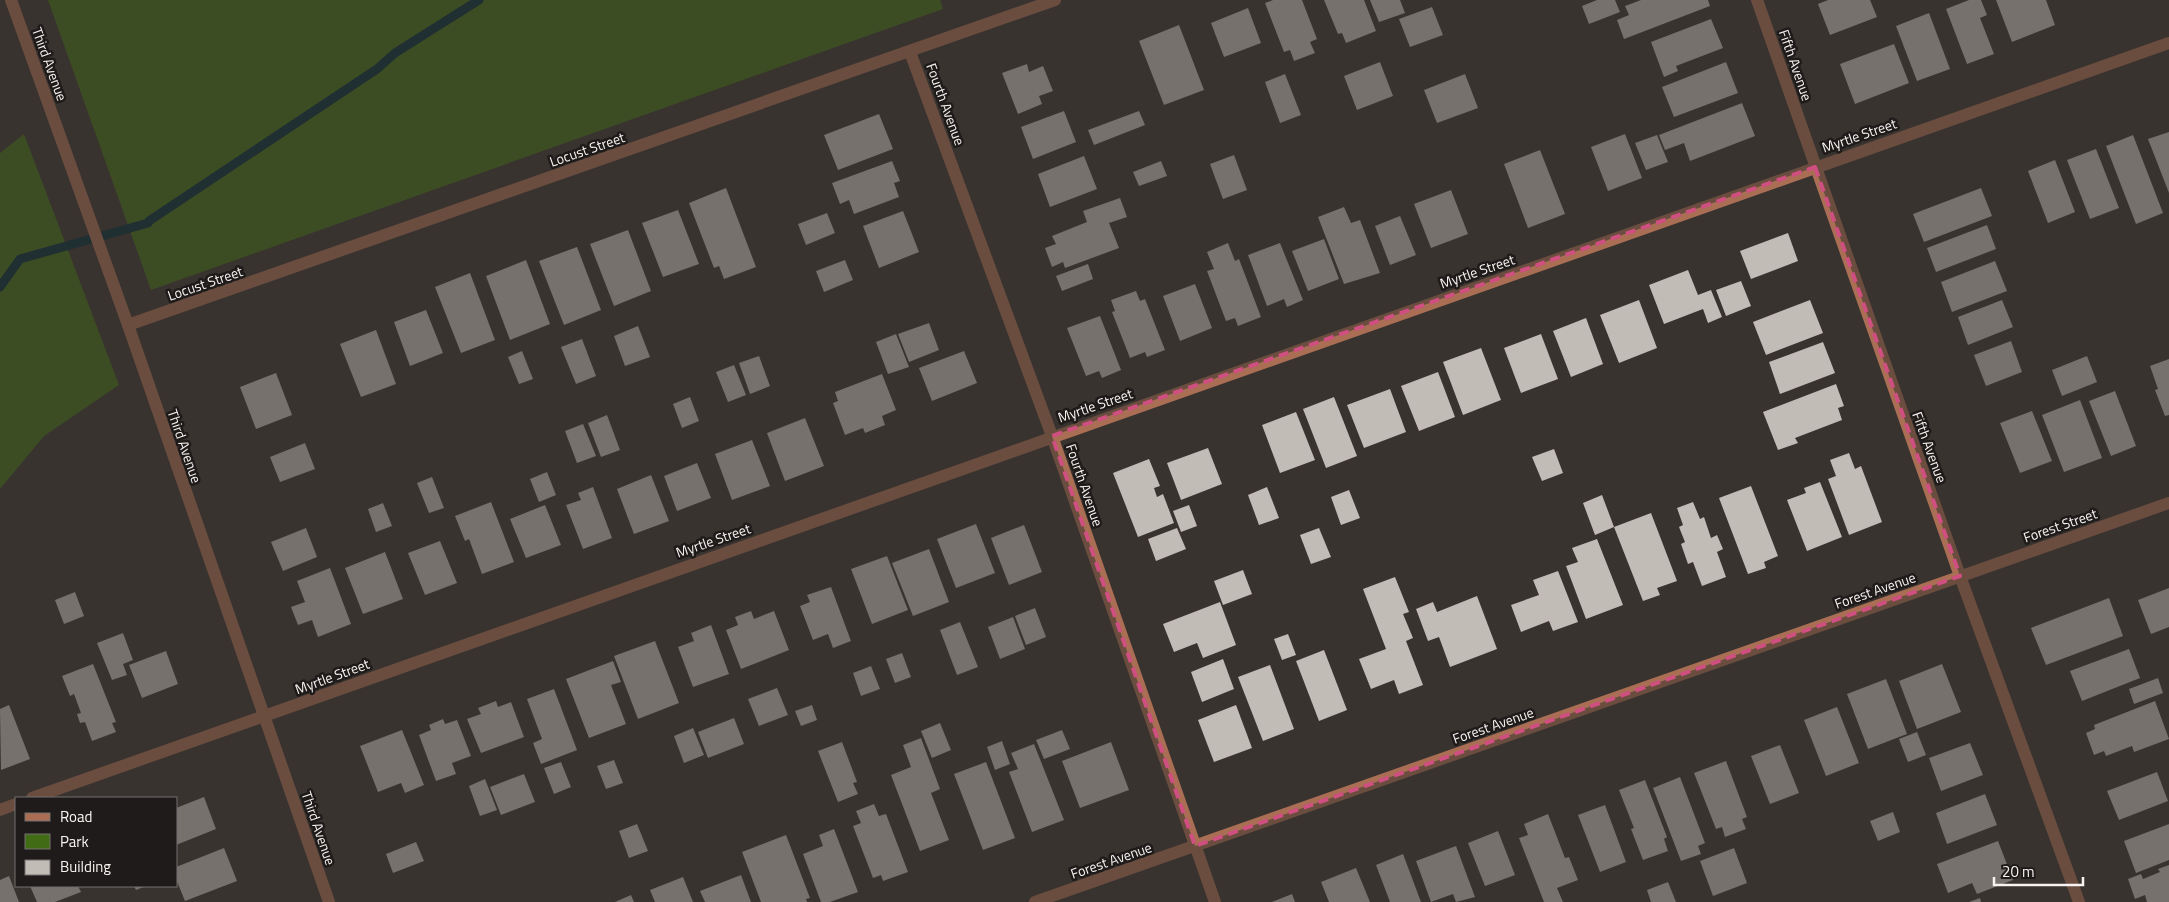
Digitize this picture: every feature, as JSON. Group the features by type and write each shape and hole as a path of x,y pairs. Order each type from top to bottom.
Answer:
{"street":[{"name":"Third Avenue","path":"11,0 128,325 329,902"},
{"name":"Locust Street","path":"128,325 1056,0"},
{"name":"Fifth Avenue","path":"1757,0 1960,576 2079,902"},
{"name":"Myrtle Street","path":"35,797 2169,42"},
{"name":"Fourth Avenue","path":"910,52 1052,436 1215,902"},
{"name":"Forest Street","path":"1960,576 2169,503"},
{"name":"Forest Avenue","path":"1035,902 1960,576"},
{"path":"0,810 15,804"}],"highlighted area":[{"path":"1815,167 1960,576 1195,846 1052,436"}],"green space":[{"path":"48,0 940,0 943,9 151,290"},
{"path":"24,134 119,385 44,436 0,489 0,153"}],"building":[{"path":"1273,0 1302,0 1317,39 1310,42 1315,53 1294,61 1290,50 1284,52 1265,3"},
{"path":"1324,0 1364,0 1376,31 1346,43 1342,33 1338,34"},
{"path":"1370,0 1400,0 1405,13 1379,22"},
{"path":"1597,0 1615,0 1620,12 1589,24 1582,6"},
{"path":"1641,0 1708,0 1710,6 1624,39 1617,20 1629,15 1625,6"},
{"path":"1828,0 1870,0 1877,17 1830,35 1818,4"},
{"path":"1969,0 1981,0 1987,15 1980,18 1994,54 1967,64 1946,9"},
{"path":"1996,0 2046,0 2055,25 2012,42"},
{"path":"1432,7 1443,35 1410,47 1399,19"},
{"path":"1248,8 1261,43 1224,57 1211,23"},
{"path":"1929,13 1950,69 1917,81 1896,26"},
{"path":"1711,19 1723,48 1676,66 1678,71 1664,77 1651,42"},
{"path":"1179,25 1204,90 1164,105 1139,41"},
{"path":"1894,44 1909,83 1855,104 1840,64"},
{"path":"1380,62 1393,96 1357,110 1344,76"},
{"path":"1726,62 1738,93 1674,117 1662,87"},
{"path":"1027,64 1029,72 1043,66 1053,91 1039,96 1042,104 1018,114 1002,73"},
{"path":"1285,74 1301,115 1280,123 1265,82"},
{"path":"1465,74 1478,108 1437,123 1424,90"},
{"path":"1742,103 1755,136 1690,161 1684,143 1665,150 1659,135"},
{"path":"1064,111 1076,142 1033,159 1021,127"},
{"path":"1139,111 1145,125 1094,145 1088,130"},
{"path":"879,114 893,149 838,170 824,135"},
{"path":"2169,132 2169,193 2148,139"},
{"path":"1625,134 1642,178 1608,191 1591,147"},
{"path":"1657,135 1668,162 1646,170 1635,143"},
{"path":"2133,135 2163,213 2136,224 2106,146"},
{"path":"2096,149 2119,208 2090,219 2067,160"},
{"path":"1540,150 1565,214 1528,228 1504,164"},
{"path":"1234,155 1247,190 1223,199 1210,164"},
{"path":"1084,156 1097,189 1050,207 1038,174"},
{"path":"2055,160 2075,212 2048,223 2028,171"},
{"path":"892,161 900,181 894,183 899,197 854,214 849,200 840,204 832,183"},
{"path":"1161,161 1167,176 1139,186 1133,172"},
{"path":"726,188 756,267 724,279 719,266 714,268 689,203"},
{"path":"1981,188 1992,216 1924,242 1913,214"},
{"path":"1451,190 1468,234 1431,248 1414,204"},
{"path":"1120,198 1127,217 1109,223 1119,248 1065,268 1063,262 1052,267 1045,248 1056,244 1052,236 1087,222 1083,211"},
{"path":"1344,207 1351,223 1360,220 1380,273 1344,284 1318,217"},
{"path":"678,210 699,264 663,277 642,223"},
{"path":"903,211 919,252 879,268 863,226"},
{"path":"827,213 835,233 806,245 798,224"},
{"path":"1400,216 1416,255 1390,265 1375,226"},
{"path":"1987,225 1996,249 1936,272 1927,248"},
{"path":"628,230 651,291 614,306 590,244"},
{"path":"1788,233 1798,261 1751,279 1740,251"},
{"path":"1324,239 1339,279 1308,291 1292,251"},
{"path":"1228,243 1235,261 1239,259 1261,317 1238,326 1235,318 1226,321 1207,271 1214,269 1207,252"},
{"path":"1280,243 1303,300 1287,307 1284,299 1267,306 1248,255"},
{"path":"577,247 601,310 564,325 539,261"},
{"path":"526,260 550,324 510,340 486,276"},
{"path":"845,260 853,280 824,292 816,271"},
{"path":"1995,261 2007,291 1952,312 1941,282"},
{"path":"1088,264 1093,279 1062,291 1056,276"},
{"path":"1688,270 1698,295 1711,290 1722,317 1708,323 1703,309 1664,324 1649,285"},
{"path":"470,273 495,340 461,353 435,287"},
{"path":"1741,281 1751,306 1726,316 1716,290"},
{"path":"1195,284 1212,328 1180,341 1163,296"},
{"path":"1136,291 1140,301 1145,299 1165,350 1147,357 1145,352 1130,358 1112,312 1115,311 1111,300"},
{"path":"1639,300 1657,348 1619,363 1600,315"},
{"path":"1810,300 1823,333 1766,355 1753,322"},
{"path":"2002,300 2013,327 1968,345 1958,317"},
{"path":"426,310 443,353 410,366 394,322"},
{"path":"1100,316 1121,370 1102,378 1099,371 1086,376 1067,328"},
{"path":"1586,318 1603,364 1571,377 1553,331"},
{"path":"929,323 939,350 909,362 898,334"},
{"path":"638,326 650,357 625,366 614,336"},
{"path":"376,330 396,384 361,397 340,344"},
{"path":"896,334 909,367 888,374 876,342"},
{"path":"1541,334 1558,379 1521,393 1504,348"},
{"path":"582,339 596,376 576,384 561,347"},
{"path":"2011,341 2022,372 1986,386 1974,355"},
{"path":"1823,342 1835,373 1780,394 1769,362"},
{"path":"1481,348 1501,400 1463,415 1443,362"},
{"path":"522,351 533,379 519,384 508,357"},
{"path":"964,351 977,383 932,401 919,368"},
{"path":"759,356 770,386 750,394 739,363"},
{"path":"2087,356 2097,382 2062,396 2052,370"},
{"path":"2169,359 2169,415 2165,416 2155,390 2158,389 2150,366"},
{"path":"734,365 746,395 728,402 716,372"},
{"path":"1438,372 1455,417 1419,431 1401,386"},
{"path":"276,373 292,415 256,429 240,387"},
{"path":"882,374 896,410 882,416 885,425 865,433 863,428 845,435 833,403 838,401 835,392"},
{"path":"1836,384 1844,406 1838,408 1842,420 1795,438 1798,443 1778,450 1763,412"},
{"path":"1390,389 1406,432 1364,448 1347,405"},
{"path":"2115,391 2136,446 2111,456 2089,401"},
{"path":"690,397 699,421 682,428 673,404"},
{"path":"1334,397 1357,456 1326,468 1303,409"},
{"path":"2080,400 2102,458 2064,472 2042,415"},
{"path":"2032,411 2052,461 2020,473 2000,423"},
{"path":"1296,412 1315,460 1280,473 1262,425"},
{"path":"607,415 620,450 601,457 588,423"},
{"path":"805,418 824,466 785,481 767,433"},
{"path":"583,424 596,456 577,463 565,431"},
{"path":"752,440 770,486 732,500 715,454"},
{"path":"305,443 315,469 280,482 270,457"},
{"path":"1208,448 1222,484 1181,500 1167,463"},
{"path":"1554,449 1563,473 1542,481 1532,457"},
{"path":"1849,453 1855,469 1861,466 1882,522 1849,535 1828,479 1836,476 1830,460"},
{"path":"1149,459 1160,486 1154,488 1157,497 1163,494 1174,523 1138,537 1113,473"},
{"path":"697,463 711,498 677,511 664,476"},
{"path":"547,472 556,495 539,502 530,479"},
{"path":"651,475 669,521 634,534 617,489"},
{"path":"432,477 444,508 429,513 417,483"},
{"path":"1820,482 1842,537 1807,551 1787,500 1806,493 1804,488"},
{"path":"1751,486 1778,556 1764,562 1766,568 1748,574 1719,498"},
{"path":"593,487 612,538 583,549 566,505 581,500 578,493"},
{"path":"1267,487 1279,518 1259,525 1248,495"},
{"path":"1349,490 1360,518 1341,525 1331,497"},
{"path":"1602,495 1614,527 1595,535 1583,503"},
{"path":"491,502 514,562 482,574 469,539 465,541 455,516"},
{"path":"1693,502 1700,519 1704,517 1711,538 1717,535 1723,549 1717,552 1726,577 1702,586 1693,562 1688,564 1681,544 1685,542 1679,527 1683,525 1677,508"},
{"path":"383,503 392,526 376,532 368,509"},
{"path":"545,505 561,545 526,558 510,519"},
{"path":"1189,505 1197,526 1181,532 1173,511"},
{"path":"1651,513 1677,581 1657,588 1660,595 1643,601 1614,527"},
{"path":"976,524 995,573 956,588 937,539"},
{"path":"1024,525 1042,572 1009,585 991,538"},
{"path":"306,528 317,557 283,571 271,542"},
{"path":"1177,528 1186,549 1156,561 1148,539"},
{"path":"1319,528 1331,557 1311,564 1300,535"},
{"path":"1597,539 1623,605 1586,619 1566,566 1578,562 1572,548"},
{"path":"440,541 457,583 425,595 408,553"},
{"path":"929,549 949,602 913,616 892,563"},
{"path":"385,552 403,599 363,614 345,568"},
{"path":"887,556 908,610 872,624 851,569"},
{"path":"330,568 351,624 318,637 312,620 298,625 291,607 305,602 297,581"},
{"path":"1243,570 1252,594 1223,605 1214,581"},
{"path":"1558,571 1578,622 1553,631 1549,621 1521,632 1511,605 1539,595 1533,580"},
{"path":"1395,577 1409,612 1403,614 1413,638 1406,641 1423,685 1399,694 1394,680 1371,689 1359,659 1386,649 1363,589"},
{"path":"831,587 851,641 833,648 828,634 813,640 800,606 810,602 807,595"},
{"path":"2169,588 2169,627 2151,634 2138,600"},
{"path":"75,592 84,616 64,624 55,600"},
{"path":"1477,596 1497,649 1450,667 1439,637 1428,641 1416,609 1433,602 1437,612"},
{"path":"2109,598 2123,636 2046,665 2031,628"},
{"path":"1220,602 1236,645 1203,658 1197,643 1174,652 1163,624"},
{"path":"1035,608 1046,637 1026,645 1015,616"},
{"path":"751,611 754,619 774,611 789,650 741,669 726,630 738,625 735,617"},
{"path":"1013,617 1025,649 1000,659 988,627"},
{"path":"960,622 978,667 957,675 940,630"},
{"path":"711,625 729,674 693,687 678,647 694,641 691,633"},
{"path":"123,633 133,660 123,664 127,675 112,680 97,643"},
{"path":"1288,634 1296,655 1282,660 1274,639"},
{"path":"655,641 679,703 638,719 614,656"},
{"path":"2129,649 2140,678 2082,701 2070,671"},
{"path":"1324,650 1347,710 1319,721 1296,661"},
{"path":"166,651 178,684 142,698 129,665"},
{"path":"902,653 911,677 895,683 886,659"},
{"path":"1223,659 1234,689 1202,702 1191,672"},
{"path":"613,661 621,682 611,685 626,724 589,738 566,679"},
{"path":"93,664 116,722 112,723 116,732 92,741 85,722 80,723 77,714 81,713 74,694 70,696 62,676"},
{"path":"1942,664 1961,712 1917,729 1899,681"},
{"path":"1270,665 1294,729 1263,741 1238,677"},
{"path":"871,666 880,689 861,696 853,673"},
{"path":"2158,678 2163,693 2134,704 2129,689"},
{"path":"1886,679 1907,734 1868,749 1847,694"},
{"path":"777,688 788,715 759,726 748,699"},
{"path":"554,689 577,750 541,764 533,743 542,739 527,699"},
{"path":"496,701 498,707 511,702 524,737 481,753 467,719 481,714 478,708"},
{"path":"2155,701 2169,739 2134,752 2132,746 2106,756 2104,751 2094,755 2086,733 2095,729 2094,725"},
{"path":"9,705 30,759 1,770 0,709"},
{"path":"812,705 817,720 801,726 795,711"},
{"path":"1236,705 1252,748 1214,762 1198,720"},
{"path":"1837,707 1859,763 1826,776 1804,720"},
{"path":"734,718 744,744 708,758 698,732"},
{"path":"443,719 445,724 457,720 471,756 452,763 456,774 436,781 419,735 431,730 429,725"},
{"path":"940,723 951,750 932,758 921,731"},
{"path":"693,728 704,755 684,763 674,736"},
{"path":"402,730 424,785 405,793 401,783 378,792 360,746"},
{"path":"1062,730 1070,749 1044,759 1036,740"},
{"path":"1917,732 1926,755 1908,762 1899,739"},
{"path":"921,738 940,789 931,793 949,840 920,851 891,775 911,767 903,745"},
{"path":"1002,741 1010,764 995,770 987,747"},
{"path":"842,742 857,782 853,783 858,794 838,802 818,751"},
{"path":"1111,742 1129,790 1080,808 1062,761"},
{"path":"1970,743 1983,775 1941,791 1929,758"},
{"path":"1034,744 1064,820 1032,832 1009,772 1018,769 1011,753"},
{"path":"1780,745 1799,793 1770,804 1751,756"},
{"path":"614,760 623,783 606,789 597,766"},
{"path":"1726,761 1747,817 1742,819 1746,829 1725,837 1722,827 1716,829 1694,773"},
{"path":"561,762 571,787 554,794 544,768"},
{"path":"986,762 1015,838 983,850 954,774"},
{"path":"2157,772 2168,801 2119,820 2107,791"},
{"path":"524,774 535,802 501,815 490,787"},
{"path":"1680,777 1705,843 1698,846 1701,854 1681,861 1653,788"},
{"path":"485,779 497,810 480,816 469,786"},
{"path":"1645,780 1667,837 1664,839 1668,851 1643,860 1631,829 1634,828 1619,790"},
{"path":"1985,794 1997,825 1947,844 1936,813"},
{"path":"204,797 216,829 178,844 178,807"},
{"path":"874,804 879,816 886,814 908,872 883,881 881,875 873,878 853,826 861,823 856,811"},
{"path":"1605,805 1626,862 1600,872 1578,815"},
{"path":"1893,812 1900,832 1878,841 1870,821"},
{"path":"1548,814 1565,858 1569,857 1578,880 1557,888 1563,902 1544,902 1519,838 1528,835 1524,824"},
{"path":"637,824 648,851 629,858 619,831"},
{"path":"2169,824 2169,860 2136,873 2124,841"},
{"path":"834,829 858,892 830,902 821,902 803,854 823,846 819,835"},
{"path":"1498,831 1515,875 1485,886 1468,843"},
{"path":"786,835 810,898 806,899 807,902 761,902 742,852"},
{"path":"1998,841 2013,880 1977,894 1972,883 1948,893 1937,864"},
{"path":"416,842 424,861 393,873 386,854"},
{"path":"1456,846 1475,897 1456,902 1453,894 1431,902 1416,861"},
{"path":"224,848 237,881 185,901 178,884 178,866"},
{"path":"1734,848 1747,883 1713,896 1700,861"},
{"path":"1403,854 1421,902 1390,902 1376,865"},
{"path":"2169,865 2169,902 2147,902 2145,895 2135,899 2128,879 2141,874 2143,879 2160,872 2158,869"},
{"path":"1356,868 1370,902 1329,902 1321,882"},
{"path":"741,875 751,902 705,902 700,891"},
{"path":"9,876 19,902 0,902 0,880"},
{"path":"683,877 693,902 655,902 650,890"},
{"path":"1668,882 1676,902 1651,902 1647,890"},
{"path":"30,887 78,887 81,892 55,902 37,902"},
{"path":"1292,894 1295,902 1272,902"},
{"path":"631,895 634,902 615,902"},
{"path":"1980,898 1981,902 1969,902"}],"waterway":[{"path":"0,287 20,259 148,223 377,69 395,53 479,0"}]}
